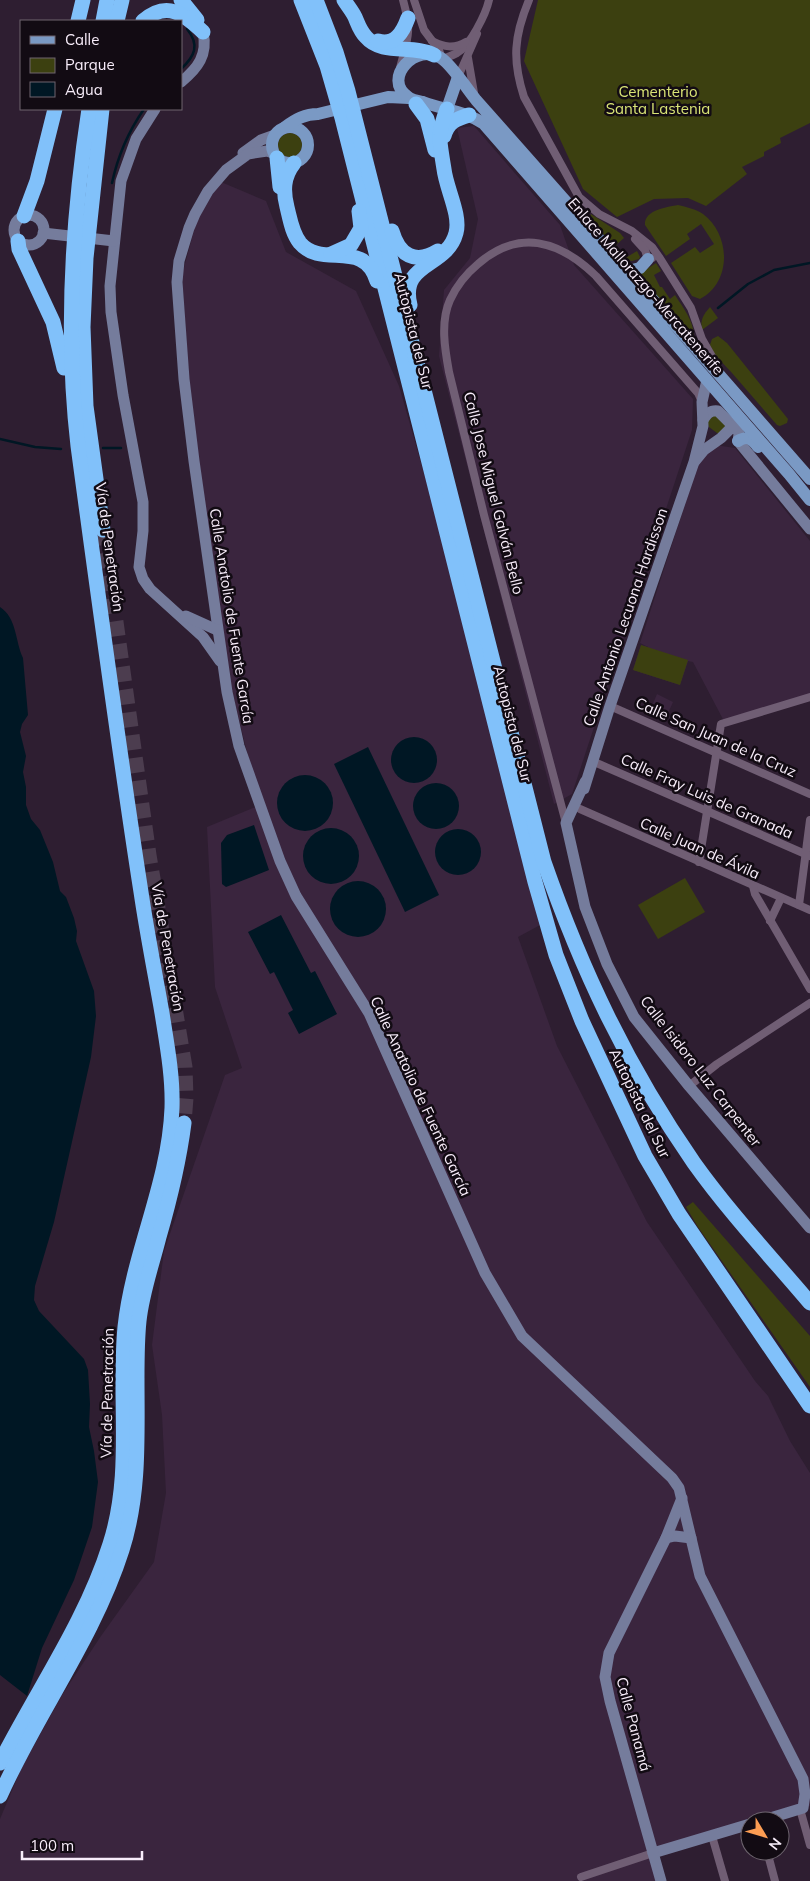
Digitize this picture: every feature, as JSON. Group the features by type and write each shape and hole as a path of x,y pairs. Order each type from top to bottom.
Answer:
{"highway":[{"path":"78,20 83,0"},
{"path":"103,20 107,0"},
{"path":"117,20 122,0"},
{"path":"181,0 196,18 203,32"},
{"name":"Autopista del Sur","path":"301,0 327,66 356,171 535,882 556,954 578,1013 612,1090 645,1156 674,1206 810,1406"},
{"name":"Autopista del Sur","path":"316,0 336,52 348,91 544,862 577,951 606,1016 643,1085 689,1155 723,1201 810,1303"},
{"path":"344,0 363,34 375,44 386,47 436,51"},
{"path":"145,20 159,12 172,11 185,15 203,32"},
{"path":"356,19 372,38 386,42 394,40 401,34 408,18"},
{"path":"419,102 427,118 438,162 444,170"},
{"path":"408,328 412,316 408,297 411,279 420,269 444,255 456,234 457,221 444,170 440,135 447,109"},
{"path":"24,216 37,181 55,110"},
{"name":"Vía de Penetración","path":"0,1796 96,1614 126,1539 137,1475 139,1321 157,1198 168,1148 172,1108 171,1069 141,897 76,426 72,383 71,348 80,257 89,110"},
{"name":"Vía de Penetración","path":"83,211 95,165 102,110"},
{"path":"95,165 103,149 109,110"},
{"path":"442,145 446,128 450,123 469,115"},
{"path":"275,156 280,187 285,198 293,232 301,244 311,251 322,254 358,257 370,266 376,278 385,312 393,318"},
{"path":"285,198 285,179 294,163"},
{"path":"331,254 351,245 361,228 361,217 352,182 356,171"},
{"path":"380,212 388,218 397,245 407,255 424,256 449,246"},
{"path":"18,240 19,249 53,322 58,338 76,426"},
{"name":"Vía de Penetración","path":"80,257 86,406 102,530"},
{"name":"Vía de Penetración","path":"0,1764 81,1614 97,1578 114,1531 123,1476 123,1347 131,1288 150,1246 176,1176 184,1122"}],"main road":[{"path":"318,114 308,126 306,136 309,147 304,158 288,164 275,156 272,141 280,131 303,116 382,99 419,102 447,109 458,78 436,51 418,55 411,59 399,72 382,99"},
{"path":"399,72 401,88 419,102"},
{"name":"Enlace Mallorazgo-Mercatenerife","path":"458,78 810,479"},
{"name":"Enlace Mallorazgo-Mercatenerife","path":"447,109 469,115 484,124 810,500"},
{"path":"280,131 297,128 306,136"},
{"path":"628,271 640,268 653,258"},
{"path":"738,441 745,437 751,438 773,465 789,474"}],"street":[{"path":"399,72 409,33 408,18 403,0"},
{"path":"414,0 422,25 436,51"},
{"path":"458,78 489,0"},
{"path":"529,0 520,24 515,48 518,80 524,97 579,197 599,214 632,231 652,247 653,258"},
{"path":"436,51 457,53 468,41 482,20"},
{"path":"182,81 195,70 202,58 203,32"},
{"path":"436,51 442,46 454,47 468,41"},
{"path":"468,55 476,100"},
{"path":"154,110 142,126 125,168 119,193 110,286 111,312 126,412 143,502 143,531 139,567 146,584 174,609 206,634 212,634 217,630"},
{"name":"Calle Anatolio de Fuente García","path":"280,131 268,136 243,153 218,179 194,214 180,261 177,282 184,379 213,605 236,735 280,861 296,896 369,1013 490,1281 522,1336 672,1478 682,1498 700,1576 798,1766 805,1787 804,1808"},
{"name":"Calle Anatolio de Fuente García","path":"235,162 248,154 257,152 267,151 275,156"},
{"path":"24,216 34,216 42,223 43,232 35,243 26,244 15,236 14,226 24,216"},
{"path":"616,224 639,242 691,308 702,338 714,361 715,370"},
{"path":"43,232 114,241"},
{"name":"Calle Jose Miguel Galván Bello","path":"568,828 482,506 445,352 446,316 449,301 469,271 501,248 521,242 542,243 562,250 582,262 596,276 698,393 702,402"},
{"name":"Calle Antonio Lecuona Hardisson","path":"568,828 578,804 694,462 703,423 702,402 707,380"},
{"path":"738,441 740,434 718,411 713,410 707,413 703,423 714,436 738,441 810,529"},
{"path":"694,462 704,450 721,438 733,426"},
{"path":"195,625 211,610 213,605"},
{"path":"195,625 222,664"},
{"path":"699,862 721,724 810,697"},
{"name":"Calle San Juan de la Cruz","path":"610,706 810,794"},
{"name":"Calle Fray Luis de Granada","path":"592,761 808,855"},
{"name":"Calle Juan de Ávila","path":"560,797 699,862 810,910"},
{"path":"799,905 808,855 810,820"},
{"name":"Calle Isidoro Luz Carpenter","path":"568,828 585,907 607,964 634,1017 689,1086 810,1228"},
{"path":"753,886 755,894 810,989"},
{"path":"770,921 781,898"},
{"path":"689,1086 717,1064 810,1003"},
{"name":"Calle Panamá","path":"661,1881 610,1701 605,1677 609,1653 666,1538 682,1498"},
{"path":"666,1538 675,1536 691,1538"},
{"path":"790,1812 804,1808 810,1845"},
{"path":"582,1877 740,1827"},
{"path":"712,1836 725,1881"},
{"path":"770,1861 775,1881"}],"shaded area":[{"path":"474,126 560,225 574,265 693,399 692,430 572,794 554,804 439,356 444,290 470,258 478,219 457,128"},
{"path":"221,182 266,201 286,252 356,291 399,386 449,560 542,924 518,937 557,1046 647,1222 755,1381 768,1396 790,1441 810,1473 810,1806 790,1812 740,1811 740,1824 654,1853 661,1881 0,1881 0,1819 21,1769 62,1695 154,1562 166,1493 162,1415 152,1345 164,1251 225,1075 242,1068 215,987 207,827 265,803 253,774 232,691 189,378 182,275 196,223"},
{"path":"715,445 735,448 810,541 810,699 726,725 693,662 688,661 680,685 633,670 641,645 648,647 640,643 700,458"},
{"path":"657,694 673,702 665,720 649,713"}],"green space":[{"name":"Cementerio Santa Lastenia","path":"538,0 810,0 810,123 780,138 781,143 764,152 764,156 742,167 747,174 706,206 688,198 654,199 617,217 583,189 524,61"},
{"path":"290,133 298,137 302,145 298,153 290,157 282,153 278,145 282,137"},
{"path":"678,205 694,209 703,214 719,234 723,246 724,258 718,282 700,299 692,296 671,263 695,247 700,253 714,244 701,224 687,234 690,239 666,256 645,225 648,216 652,213 662,208"},
{"path":"591,214 620,233 624,238 616,245 627,257 637,251 639,259 627,260 589,218"},
{"path":"656,263 661,271 654,275 660,287 662,287 670,299 675,295 685,310 693,330 693,337 638,275"},
{"path":"710,307 718,318 702,330 701,323"},
{"path":"718,336 727,343 788,419 787,423 780,426 777,425 715,355 710,345 712,339"},
{"path":"715,415 727,424 722,433 717,433 709,427 707,421"},
{"path":"641,645 688,660 680,685 633,670"},
{"path":"685,878 705,912 658,939 638,905"},
{"path":"693,1202 810,1336 810,1387 698,1227 686,1207"}],"water":[{"path":"0,607 6,612 13,623 23,658 28,715 22,724 20,732 26,756 23,772 26,787 26,805 31,819 40,830 53,862 60,891 66,897 74,918 77,931 76,941 94,991 96,1016 91,1057 54,1222 35,1286 34,1300 39,1311 84,1359 88,1370 89,1427 98,1482 92,1527 74,1580 42,1648 27,1696 0,1675"},
{"path":"414,737 427,741 433,747 437,760 433,773 427,779 414,783 401,779 395,773 391,760 395,747 401,741"},
{"path":"368,747 439,895 405,912 334,764"},
{"path":"305,775 316,777 325,783 331,792 333,803 331,814 325,823 316,829 305,831 294,829 285,823 279,814 277,803 279,792 285,783 294,777"},
{"path":"436,783 449,787 455,793 459,806 455,819 449,825 436,829 423,825 417,819 413,806 417,793 423,787"},
{"path":"254,825 269,870 226,887 222,884 221,843 227,835"},
{"path":"331,828 342,830 351,836 357,845 359,856 357,867 351,876 342,882 331,884 320,882 311,876 305,867 303,856 305,845 311,836 320,830"},
{"path":"458,829 471,833 477,839 481,852 477,865 471,871 458,875 445,871 439,865 435,852 439,839 445,833"},
{"path":"358,881 369,883 378,889 384,898 386,909 384,920 378,929 369,935 358,937 347,935 338,929 332,920 330,909 332,898 338,889 347,883"},
{"path":"281,915 311,973 315,971 337,1014 299,1034 288,1013 293,1010 274,972 270,974 248,932"}],"waterway":[{"path":"182,68 190,60 195,45 187,29"},
{"path":"112,183 124,144 143,110"},
{"path":"718,308 748,284 774,270 810,263"},
{"path":"0,439 35,447 61,449"},
{"path":"103,448 121,448"}],"tunnel":[{"path":"103,530 149,855 185,1067 186,1098 184,1123"}]}
